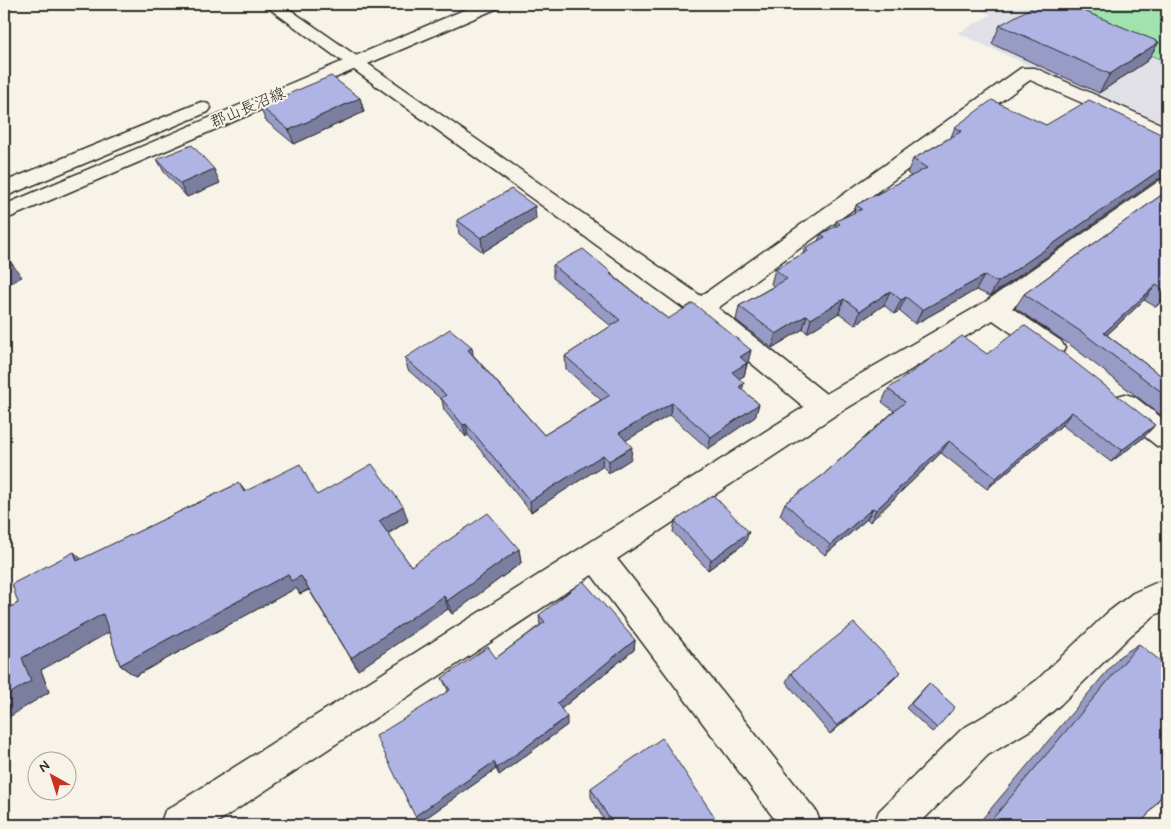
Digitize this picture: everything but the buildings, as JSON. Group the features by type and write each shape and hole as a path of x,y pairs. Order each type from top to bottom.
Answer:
{"street":[{"path":"270,4 347,56 701,308 824,408"},
{"name":"郡山長沼線","path":"4,213 347,56 451,4"},
{"name":"郡山長沼線","path":"275,77 347,56 492,4"},
{"path":"701,308 1028,72 1167,134"},
{"name":"郡山長沼線","path":"4,190 221,99"},
{"path":"179,825 824,408 994,308 1167,186"},
{"path":"994,308 1070,362"},
{"path":"1108,391 1167,438"},
{"path":"596,557 802,825"},
{"path":"893,825 975,742 1019,716 1049,692 1119,624 1144,604 1167,593"}],"shaded area":[{"path":"972,4 1167,4 1167,129 958,33 991,15"}],"green space":[{"path":"1032,4 1167,4 1167,62 1031,5"}]}
